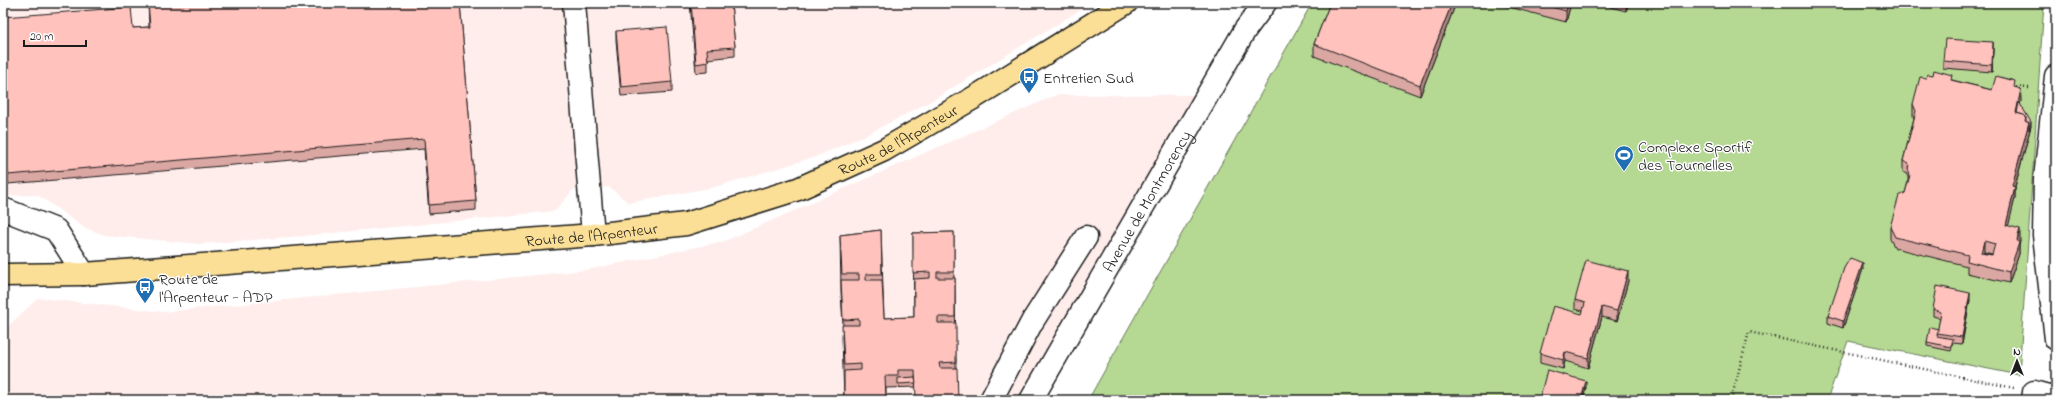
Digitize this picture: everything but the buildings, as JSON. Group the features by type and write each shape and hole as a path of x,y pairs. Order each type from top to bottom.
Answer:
{"main road":[{"name":"Route de l'Arpenteur","path":"3,275 84,274 593,235 686,224 798,189 884,150 976,97 1126,3"}],"street":[{"path":"574,3 593,235"},
{"name":"Avenue de Montmorency","path":"1031,400 1244,30 1265,3"},
{"path":"2056,76 2045,179 2044,235 2056,339"},
{"path":"3,209 56,230 84,274"},
{"path":"991,400 1032,322 1086,237"},
{"path":"2033,396 2056,398"}],"path":[{"path":"2010,87 2030,88"},
{"path":"1731,400 1749,332 2033,396"}],"shaded area":[{"path":"3,3 1092,3 931,101 866,135 815,157 715,187 629,203 609,187 574,189 555,211 303,236 200,244 104,235 83,227 38,195 3,196"},
{"path":"1056,95 1201,95 1030,400 3,400 3,331 38,298 164,312 587,270 725,241"}],"green space":[{"name":"Complexe Sportif des Tournelles","path":"1312,3 2044,3 2019,375 1848,341 1827,400 1088,400"}],"place":[{"name":"Entretien Sud","path":"1029,94"},
{"name":"Complexe Sportif des Tournelles","path":"1624,172"},
{"name":"Route de l'Arpenteur - ADP","path":"145,304"}]}
